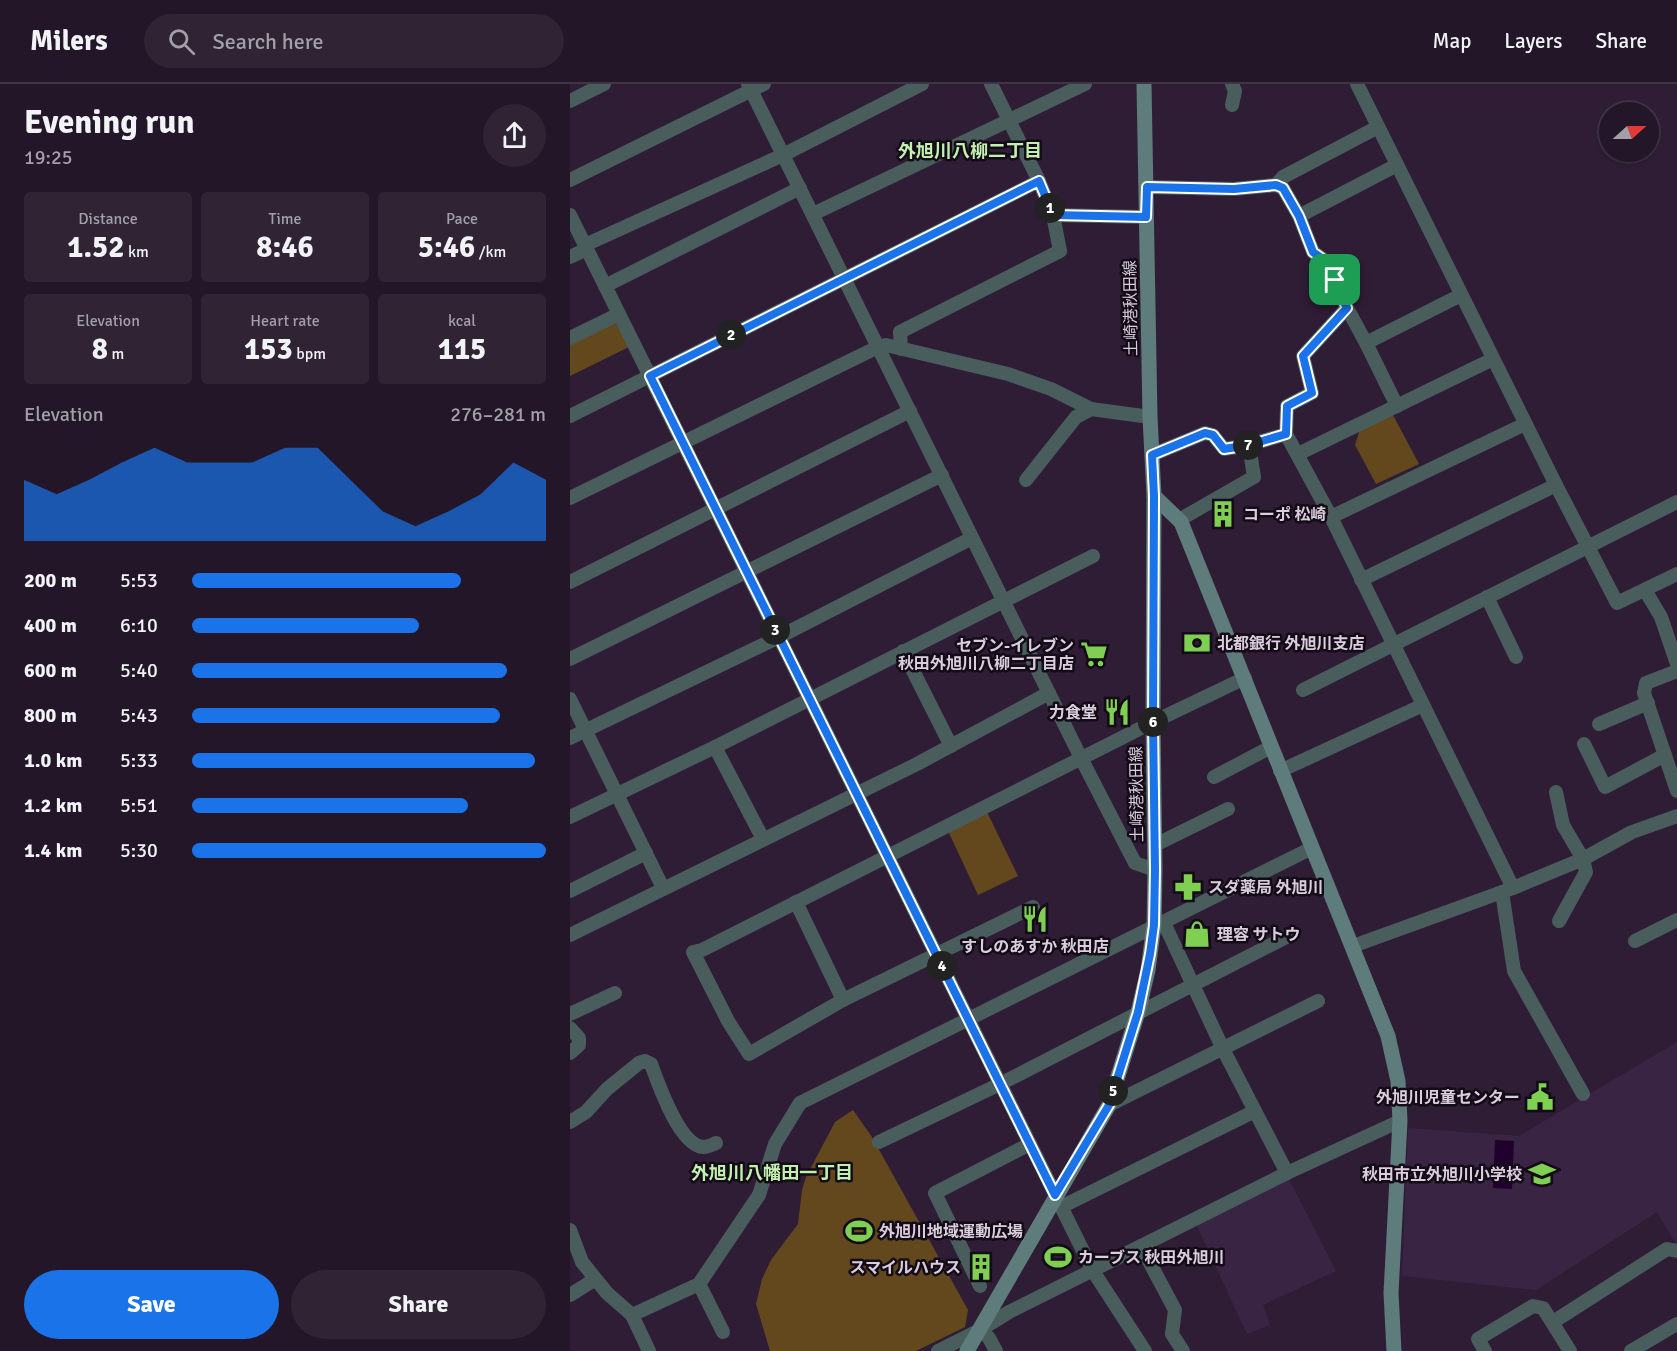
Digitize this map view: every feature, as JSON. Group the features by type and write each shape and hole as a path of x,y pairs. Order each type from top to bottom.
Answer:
{"main road":[{"name":"土崎港秋田線","path":"967,1351 1058,1201 1109,1105 1138,1012 1159,924 1155,870 1154,496 1150,417 1144,84"},
{"path":"1154,496 1179,520 1245,678 1280,771 1388,1036 1398,1081 1400,1122 1391,1293 1394,1351"}],"street":[{"path":"570,101 604,84"},
{"path":"570,257 586,247 783,155 922,84"},
{"path":"901,349 900,332 1060,251 1053,215 1039,181 991,84"},
{"path":"813,214 1085,84"},
{"path":"1232,84 1235,92 1232,105"},
{"path":"1357,84 1525,424 1617,603 1677,574"},
{"path":"570,180 754,86 783,155 1081,758 1135,863 1155,870"},
{"path":"1276,185 1283,177 1378,127"},
{"path":"1299,216 1398,165"},
{"path":"570,416 1039,181"},
{"path":"1147,187 1234,189 1276,185 1283,188 1299,216 1313,252 1324,260 1397,406"},
{"path":"605,286 800,188"},
{"path":"570,215 1093,1271 1145,1351"},
{"path":"1053,215 1146,217"},
{"path":"1366,343 1461,295"},
{"path":"1347,308 1303,356 1312,393 1287,406 1286,434 1331,518 1423,705 1508,890 1514,971 1583,1094"},
{"path":"570,338 619,314"},
{"path":"570,498 886,345 1008,374 1051,389 1091,409 1150,417"},
{"path":"1298,453 1493,359"},
{"path":"1026,480 1076,417 1091,409"},
{"path":"570,582 910,411"},
{"path":"1331,518 1525,424"},
{"path":"1152,455 1205,433 1213,435 1224,449 1249,445 1286,434"},
{"path":"1179,520 1254,477 1249,445"},
{"path":"570,659 942,476"},
{"path":"1361,580 1556,485"},
{"path":"1303,690 1677,502"},
{"path":"570,738 778,637 972,538"},
{"path":"570,817 715,747 1093,556"},
{"path":"1644,590 1660,617 1677,664"},
{"path":"1487,597 1516,657"},
{"path":"903,651 951,746"},
{"path":"1677,671 1646,683 1644,693 1677,791"},
{"path":"1033,907 937,956 843,1000 749,1054 728,1021 693,952 702,950 1081,758 1245,678"},
{"path":"570,935 951,746 1049,693"},
{"path":"570,699 663,888"},
{"path":"1599,724 1648,703"},
{"path":"1280,771 1423,705"},
{"path":"1584,744 1605,787 1665,755"},
{"path":"715,747 763,839"},
{"path":"1214,777 1271,747"},
{"path":"1556,792 1563,825 1582,859 1586,872 1559,921"},
{"path":"1155,845 1228,809"},
{"path":"1353,946 1508,890 1582,859 1632,832 1677,816"},
{"path":"632,1315 699,1284 759,1195 775,1144 800,1103 969,1021 1312,848"},
{"path":"570,891 646,853"},
{"path":"796,902 843,1000"},
{"path":"1635,941 1677,920"},
{"path":"1159,924 1192,984 1287,1173"},
{"path":"879,1142 1000,1084 1290,935"},
{"path":"570,1014 615,993"},
{"path":"1109,1105 1318,1001"},
{"path":"570,1028 579,1038 579,1045 570,1053"},
{"path":"570,1122 586,1112 615,1082 639,1063 645,1061 651,1064 667,1106 684,1133 695,1145 705,1147 716,1143"},
{"path":"1058,1201 1255,1111"},
{"path":"938,1351 980,1330 1009,1312 1287,1173 1400,1122"},
{"path":"980,1286 935,1193 1030,1144"},
{"path":"570,1230 582,1262 594,1280 632,1315 649,1351"},
{"path":"1141,1246 1175,1310 1172,1334 1183,1351"},
{"path":"1552,1322 1666,1250 1677,1251"},
{"path":"570,1295 594,1280"},
{"path":"699,1284 723,1332"},
{"path":"1485,1351 1478,1339 1533,1306 1543,1308 1570,1351"},
{"path":"1632,1351 1677,1324"},
{"path":"980,1330 989,1338 996,1351"}],"shaded area":[{"path":"615,322 629,347 570,376 570,344"},
{"path":"1393,415 1419,464 1376,484 1355,445 1360,429"},
{"path":"987,812 1018,876 978,895 948,831"},
{"name":"秋田市立外旭川小学校","path":"1677,1042 1677,1246 1657,1212 1536,1290 1402,1276 1408,1128 1519,1136"},
{"name":"外旭川地域運動広場","path":"853,1110 872,1137 968,1310 965,1327 916,1351 770,1351 756,1304 762,1279 771,1260 798,1224 806,1177 835,1122"},
{"path":"1495,1140 1514,1141 1512,1189 1493,1188"},
{"path":"1289,1179 1336,1271 1263,1305 1270,1325 1247,1334 1197,1226"}],"place":[{"name":"コーポ 松崎","path":"1223,514"},
{"name":"北都銀行 外旭川支店","path":"1197,643"},
{"name":"セブン-イレブン 秋田外旭川八柳二丁目店","path":"1094,654"},
{"name":"力食堂","path":"1117,712"},
{"name":"スダ薬局 外旭川","path":"1188,887"},
{"name":"すしのあすか 秋田店","path":"1035,919"},
{"name":"理容 サトウ","path":"1197,934"},
{"name":"外旭川児童センター","path":"1540,1097"},
{"name":"秋田市立外旭川小学校","path":"1542,1174"},
{"name":"外旭川地域運動広場","path":"859,1231"},
{"name":"カーブス 秋田外旭川","path":"1058,1257"},
{"name":"スマイルハウス","path":"981,1267"}],"district":[{"name":"外旭川八柳二丁目","path":"970,151"},
{"name":"外旭川八幡田一丁目","path":"772,1173"}],"route":[{"path":"1039,181 1053,215 1146,217 1147,187 1234,189 1276,185 1283,188 1299,216 1313,252 1324,260 1335,280 1347,308 1303,356 1312,393 1287,406 1286,434 1249,445 1224,449 1213,435 1205,433 1152,455 1154,496 1154,925 1148,970 1138,1012 1109,1105 1055,1195 650,376 1039,181"}]}
